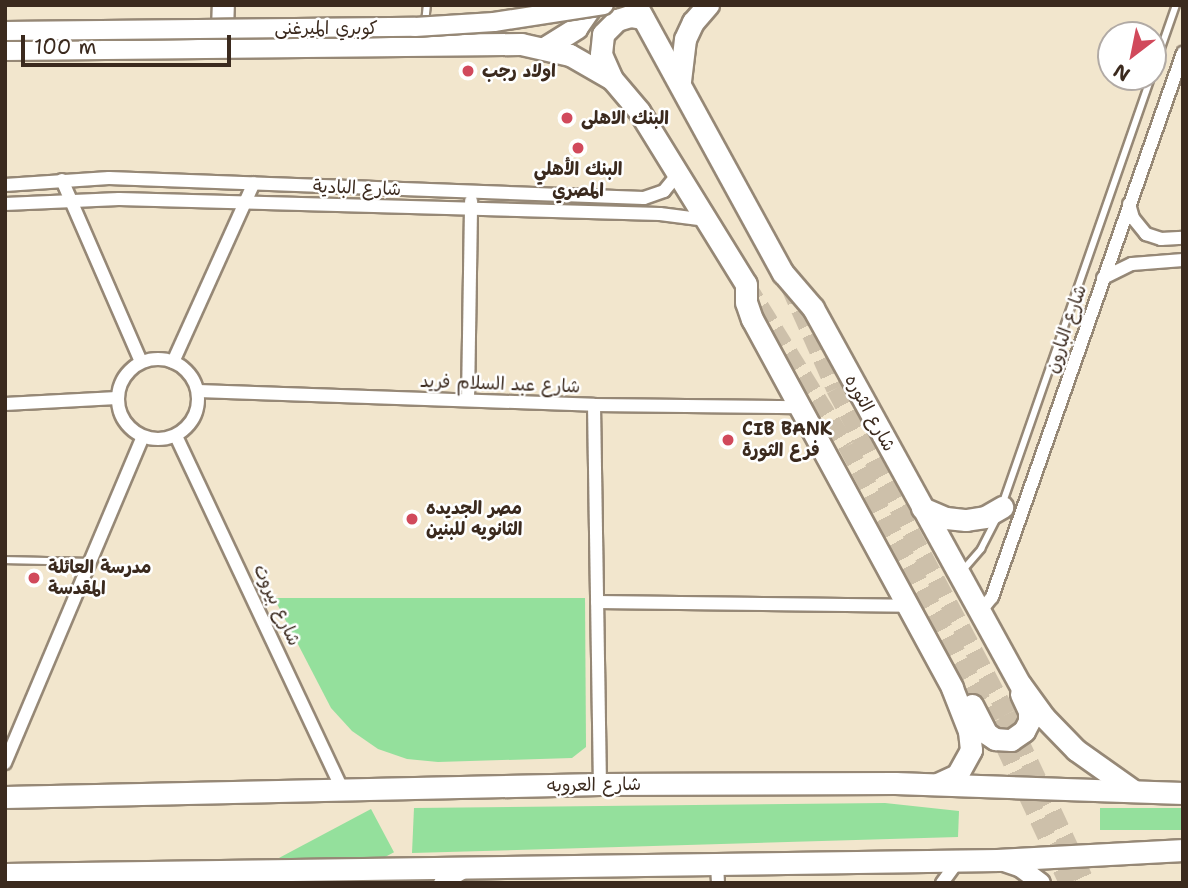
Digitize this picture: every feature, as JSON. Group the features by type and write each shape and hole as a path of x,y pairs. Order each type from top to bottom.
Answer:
{"highway":[{"path":"215,47 222,29 223,5"},
{"path":"546,47 576,27 592,5"},
{"path":"680,83 685,39 693,22 708,5"},
{"path":"639,12 617,20 603,34 601,54 612,79 639,111 746,284 746,302 752,319 952,688 970,731 971,750 962,770 938,784"},
{"name":"شارع الثوره","path":"639,12 783,273 813,309 1020,684 1049,723 1076,750 1137,793"},
{"path":"5,49 521,44 546,47 581,60 612,79"},
{"path":"922,508 946,518 965,520 985,517 1002,507"},
{"path":"952,688 970,702 986,733 1005,741 1020,735 1029,721 1029,710 1020,684"},
{"name":"شارع العروبه","path":"5,797 343,792 600,784 938,784 1183,793"},
{"path":"5,874 226,877 467,867 718,873 1183,850"}],"main road":[{"name":"كوبري الميرغنى","path":"5,31 415,27 494,22 604,5"},
{"path":"998,860 1021,868 1041,883"}],"street":[{"name":"شارع البارون","path":"979,613 992,597 1183,53"},
{"name":"شارع البادية","path":"5,185 110,178 644,198 664,191 678,174"},
{"path":"62,180 141,362"},
{"path":"173,362 254,183"},
{"path":"468,400 471,191"},
{"name":"شارع البادية","path":"5,204 70,200 245,202 660,214 707,220"},
{"path":"1129,204 1133,218 1146,234 1161,239 1183,238"},
{"path":"1103,278 1132,264 1183,260"},
{"path":"162,359 173,362 189,373 198,391 198,406 193,420 176,436 160,440 143,437 127,426 117,398 124,377 141,362 162,359"},
{"name":"شارع عبد السلام فريد","path":"198,391 594,405 801,407"},
{"path":"5,404 117,398"},
{"path":"594,405 600,784"},
{"name":"شارع بيروت","path":"176,436 343,792"},
{"path":"5,763 143,437"},
{"path":"597,603 908,606"},
{"path":"942,883 959,860"},
{"path":"442,883 467,867"}],"lane":[{"path":"241,48 262,38 409,34 422,27 429,13 428,5"},
{"path":"1167,31 1176,5"},
{"name":"شارع البارون","path":"958,574 981,549 1002,507 1146,91"},
{"path":"5,560 90,562"}],"green space":[{"path":"274,598 585,598 586,747 572,758 438,762 407,759 378,749 352,731 331,708"},
{"path":"885,803 959,811 958,837 412,853 414,808"},
{"path":"1100,808 1183,808 1183,830 1100,830"},
{"path":"371,809 394,852 336,883 232,883"}],"tunnel":[{"path":"746,284 847,446 993,722 1068,883"},
{"path":"789,285 835,389 1007,714 1086,883"}],"place":[{"name":"اولاد رجب","path":"468,71"},
{"name":"البنك الاهلى","path":"567,118"},
{"name":"البنك الأهلي المصري","path":"578,148"},
{"name":"CIB BANK فرع الثورة","path":"728,440"},
{"name":"مصر الجديده الثانويه للبنين","path":"412,519"},
{"name":"مدرسة العائلة المقدسة","path":"34,578"}]}
